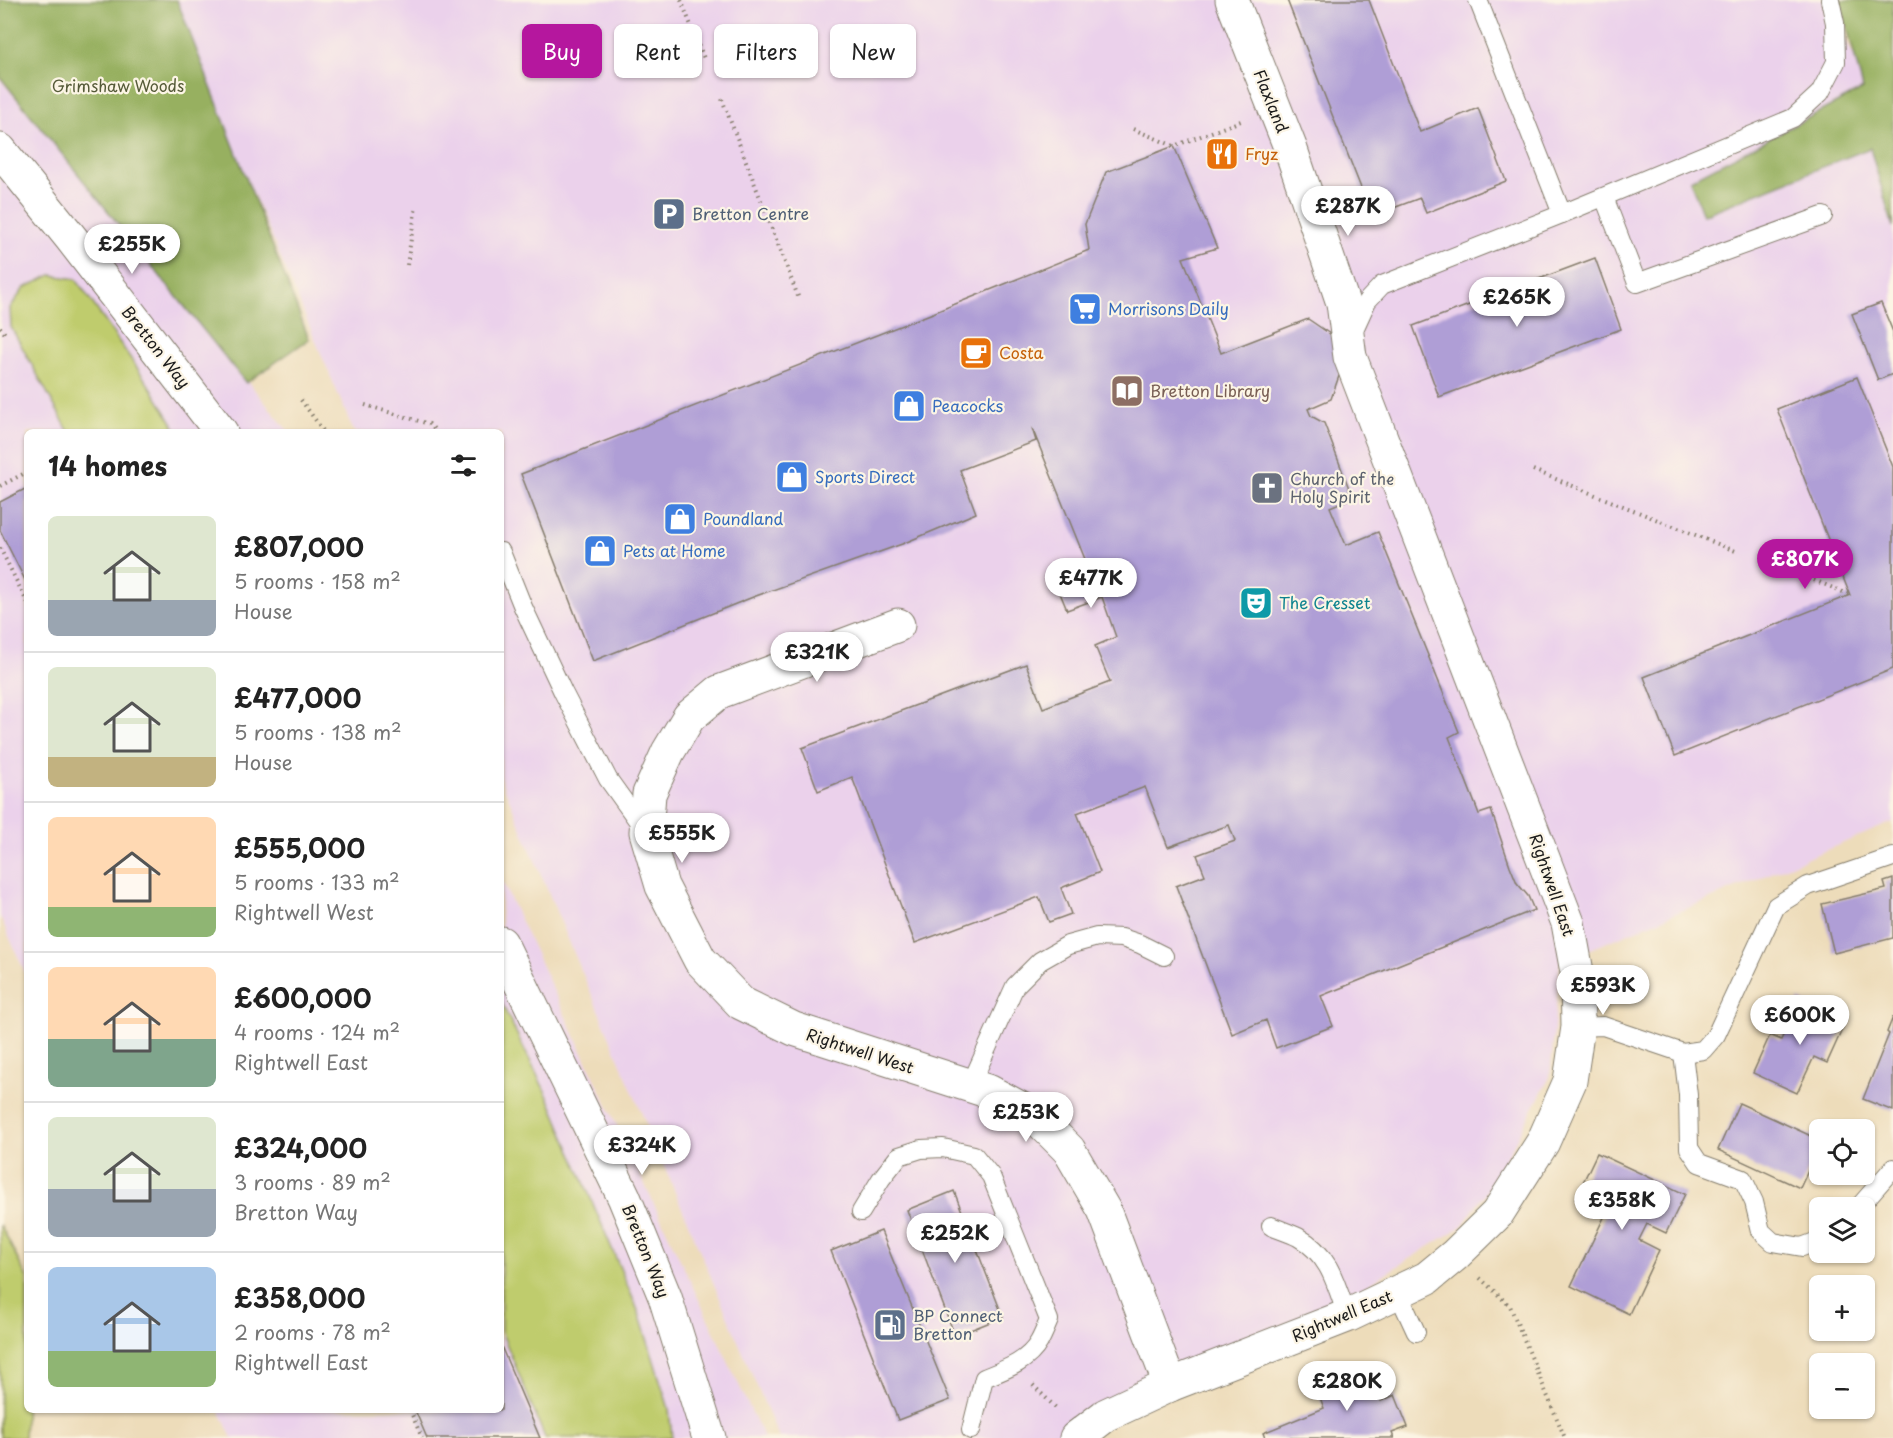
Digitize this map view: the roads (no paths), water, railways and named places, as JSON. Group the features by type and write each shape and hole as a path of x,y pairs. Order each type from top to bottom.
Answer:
{"street":[{"name":"Flaxland","path":"1232,0 1290,147 1343,303 1349,341"},
{"name":"Bretton Way","path":"0,150 220,429"},
{"name":"Rightwell East","path":"1079,1436 1106,1415 1170,1385 1347,1316 1427,1278 1455,1255 1497,1214 1543,1142 1570,1082 1578,1027 1577,972 1568,923 1367,406 1350,357 1349,341"},
{"name":"Rightwell West","path":"898,625 719,692 688,717 668,752 649,795 646,832 662,886 700,960 741,1003 794,1029 990,1092 1035,1116 1069,1150 1104,1210 1170,1385"},
{"name":"Bretton Way","path":"504,949 624,1197 665,1297 709,1438"}],"lane":[{"path":"1478,0 1562,214"},
{"path":"1349,341 1367,301 1382,285 1604,197 1793,118 1820,93 1836,62 1835,23 1830,0"},
{"path":"1604,197 1637,283 1823,216"},
{"path":"504,559 563,692 608,779 646,832"},
{"path":"1578,1027 1603,1026 1683,1053 1703,1050 1716,1035 1776,906 1808,886 1893,857"},
{"path":"969,1086 1015,986 1040,961 1068,945 1097,937 1122,938 1164,956"},
{"path":"1683,1053 1688,1095 1689,1148 1699,1163 1743,1179 1754,1202 1761,1232 1773,1242 1802,1246 1809,1244"},
{"path":"861,1212 898,1156 921,1149 943,1148 974,1155 991,1176 1049,1320 1039,1343 1032,1352 1014,1366 984,1378 970,1430"},
{"path":"1868,1197 1893,1168"},
{"path":"1271,1226 1298,1237 1318,1252 1330,1269 1347,1316"},
{"path":"1398,1293 1416,1332"}],"place":[{"name":"Fryz","path":"1222,154"},
{"name":"Bretton Centre","path":"669,214"},
{"name":"Morrisons Daily","path":"1085,309"},
{"name":"Costa","path":"976,353"},
{"name":"Bretton Library","path":"1127,391"},
{"name":"Peacocks","path":"909,406"},
{"name":"Sports Direct","path":"792,477"},
{"name":"Church of the Holy Spirit","path":"1267,488"},
{"name":"Poundland","path":"680,519"},
{"name":"Pets at Home","path":"600,551"},
{"name":"The Cresset","path":"1256,603"},
{"name":"BP Connect Bretton","path":"890,1325"}],"park label":[{"name":"Grimshaw Woods","path":"118,86"}]}
